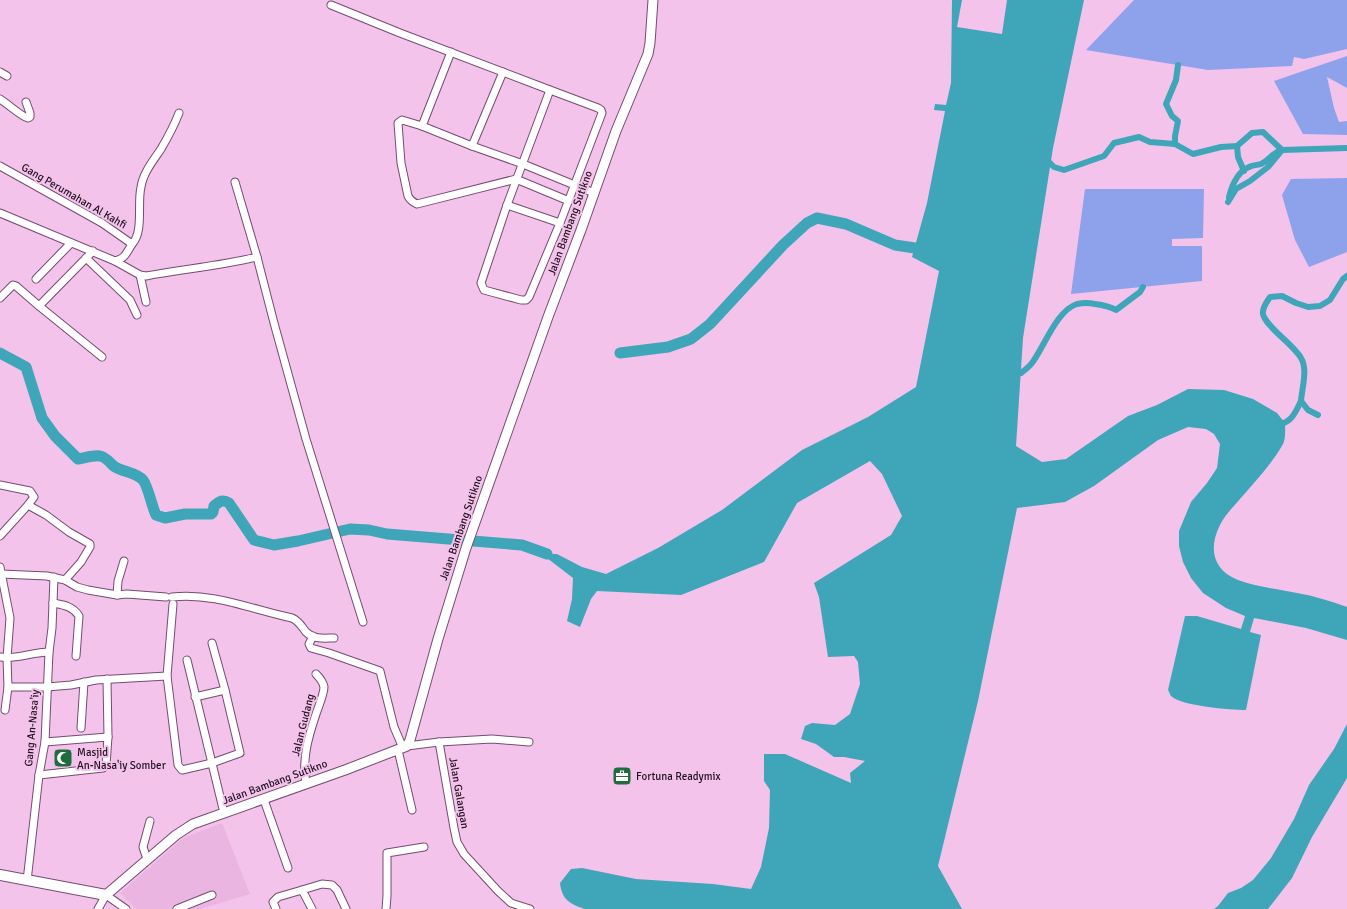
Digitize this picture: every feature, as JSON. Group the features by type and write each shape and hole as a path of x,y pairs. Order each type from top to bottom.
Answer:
{"main road":[{"path":"0,875 106,895"}],"street":[{"name":"Jalan Bambang Sutikno","path":"106,895 176,834 193,824 264,800 402,748 410,740 436,646 470,535 616,131 648,54 653,0"},
{"path":"330,5 598,108 601,111 569,201 529,297 526,300 521,300 484,290 481,283 516,179 550,90"},
{"path":"422,126 452,52"},
{"path":"0,72 7,76"},
{"path":"472,146 503,72"},
{"path":"0,99 28,118 30,117 30,113 26,102"},
{"path":"132,244 138,232 141,185 148,169 172,129 179,113"},
{"path":"569,201 516,179 417,204 410,200 408,196 401,163 397,125 399,121 402,120 422,126 523,164 594,193"},
{"name":"Gang Perumahan Al Kahfi","path":"0,166 102,223 132,244 126,255 121,260 115,261"},
{"path":"235,182 257,257 306,439 363,622"},
{"path":"507,205 560,223"},
{"path":"0,213 93,251 140,275 146,276 257,257"},
{"path":"36,279 71,243"},
{"path":"39,306 93,251"},
{"path":"86,258 130,300 137,315"},
{"path":"140,275 146,302"},
{"path":"0,298 13,285 16,286 102,356"},
{"path":"0,486 12,487 32,492 34,496 28,505 0,536"},
{"path":"28,505 90,544 90,547 81,562 65,580"},
{"path":"117,595 118,581 124,561"},
{"path":"5,710 8,687 3,657 10,618 1,570 54,577 65,580 77,587 117,595 126,594 170,599 191,596 215,599 292,618 298,621 312,636 319,638 334,638"},
{"name":"Gang An-Nasa'iy","path":"28,880 39,775 45,742 54,577"},
{"path":"170,599 167,676 178,765 182,770 212,763 240,753 212,643"},
{"path":"53,603 72,608 79,616 76,656"},
{"path":"312,636 309,644 311,648 380,671 394,727 402,748 412,810"},
{"path":"3,657 49,652"},
{"path":"187,660 224,813"},
{"name":"Jalan Gudang","path":"306,784 304,770 305,754 324,688 322,680 316,674"},
{"path":"8,687 47,687 107,679 167,676"},
{"path":"39,775 103,768 106,765 108,737 107,679"},
{"path":"80,728 84,682"},
{"path":"196,696 225,690"},
{"path":"45,742 108,737"},
{"path":"402,748 439,742 492,739 529,742"},
{"name":"Jalan Galangan","path":"439,742 454,828 458,842 464,854 511,903 530,909"},
{"path":"264,800 288,868"},
{"path":"147,859 143,847 150,821"},
{"path":"386,909 388,896 387,853 424,847"},
{"path":"276,909 273,902 278,897 322,884 332,885 337,890 346,909"},
{"path":"302,890 312,909"},
{"path":"98,909 106,895 126,909"},
{"path":"177,909 212,895"},
{"path":"511,903 516,909"}],"shaded area":[{"path":"952,0 1084,0 1053,148 1023,338 1016,446 1042,462 1066,459 1128,416 1157,405 1188,389 1224,390 1253,399 1277,413 1285,423 1284,442 1269,465 1222,522 1214,542 1215,558 1223,571 1238,580 1316,597 1347,607 1347,640 1306,628 1254,618 1250,632 1261,635 1246,710 1195,705 1171,696 1168,690 1185,616 1197,616 1241,629 1245,616 1226,608 1203,593 1191,578 1183,562 1179,546 1179,531 1191,502 1217,468 1220,444 1214,434 1206,429 1188,427 1158,440 1094,486 1065,502 1017,508 978,701 938,866 962,909 585,909 580,907 571,903 565,897 561,889 560,883 571,869 582,868 636,879 713,884 751,889 761,867 769,828 770,790 764,781 764,754 785,754 851,783 850,773 865,761 844,757 834,757 816,744 801,739 805,726 812,723 835,725 850,714 860,684 858,662 854,656 828,657 819,597 814,583 891,535 902,516 882,474 870,461 797,503 764,562 681,595 597,591 591,599 580,627 567,621 572,599 573,578 547,558 547,554 557,554 582,567 606,574 658,548 722,510 802,450 868,417 916,387 939,271 912,257 927,203 945,111 934,110 935,104 946,105 951,83"},
{"path":"1134,0 1347,0 1347,49 1304,59 1294,57 1292,66 1208,70 1086,50"},
{"path":"1347,56 1347,88 1327,77 1334,108 1339,122 1347,121 1347,135 1303,134 1274,81"},
{"path":"1347,178 1347,252 1309,267 1295,240 1282,195 1291,179"},
{"path":"1085,189 1204,189 1203,238 1172,239 1172,246 1202,246 1202,281 1071,294"},
{"path":"1347,724 1347,778 1312,837 1292,878 1268,909 1214,909 1228,893 1241,888 1253,880 1271,858 1294,819 1309,785 1334,749"},
{"path":"222,823 250,894 200,909 136,909 120,893 183,838"}],"pier":[{"path":"962,0 1007,0 1002,34 957,27"}],"waterway":[{"path":"1175,144 1178,121 1172,116 1166,104 1176,80 1178,65"},
{"path":"1050,163 1054,167 1064,170 1104,156 1114,143 1139,137 1150,142 1175,144 1193,154 1221,147 1237,146 1252,133 1263,132 1282,150"},
{"path":"1237,146 1238,157 1244,171"},
{"path":"1228,202 1236,189 1250,181 1268,167 1282,150 1347,148"},
{"path":"1229,197 1233,184 1241,172 1251,166 1261,164 1275,153 1282,150"},
{"path":"620,353 668,347 691,339 710,324 783,245 807,223 817,218 846,224 895,245 915,248"},
{"path":"1318,415 1308,410 1301,401 1304,379 1304,368 1301,358 1265,319 1263,309 1270,297 1282,296 1308,307 1320,306 1330,300 1343,279 1347,276"},
{"path":"1021,373 1032,363 1057,321 1070,308 1077,304 1088,303 1098,304 1116,310 1140,292 1143,287"},
{"path":"0,353 26,367 42,418 55,436 78,459 100,456 106,458 115,467 134,474 143,480 147,487 156,515 165,518 185,514 211,514 214,506 223,501 229,503 254,540 274,545 350,529 369,530 387,534 522,545 547,554"},
{"path":"1280,424 1291,418 1301,401"}],"place":[{"name":"Masjid An-Nasa'iy Somber","path":"63,758"},
{"name":"Fortuna Readymix","path":"622,776"}]}
